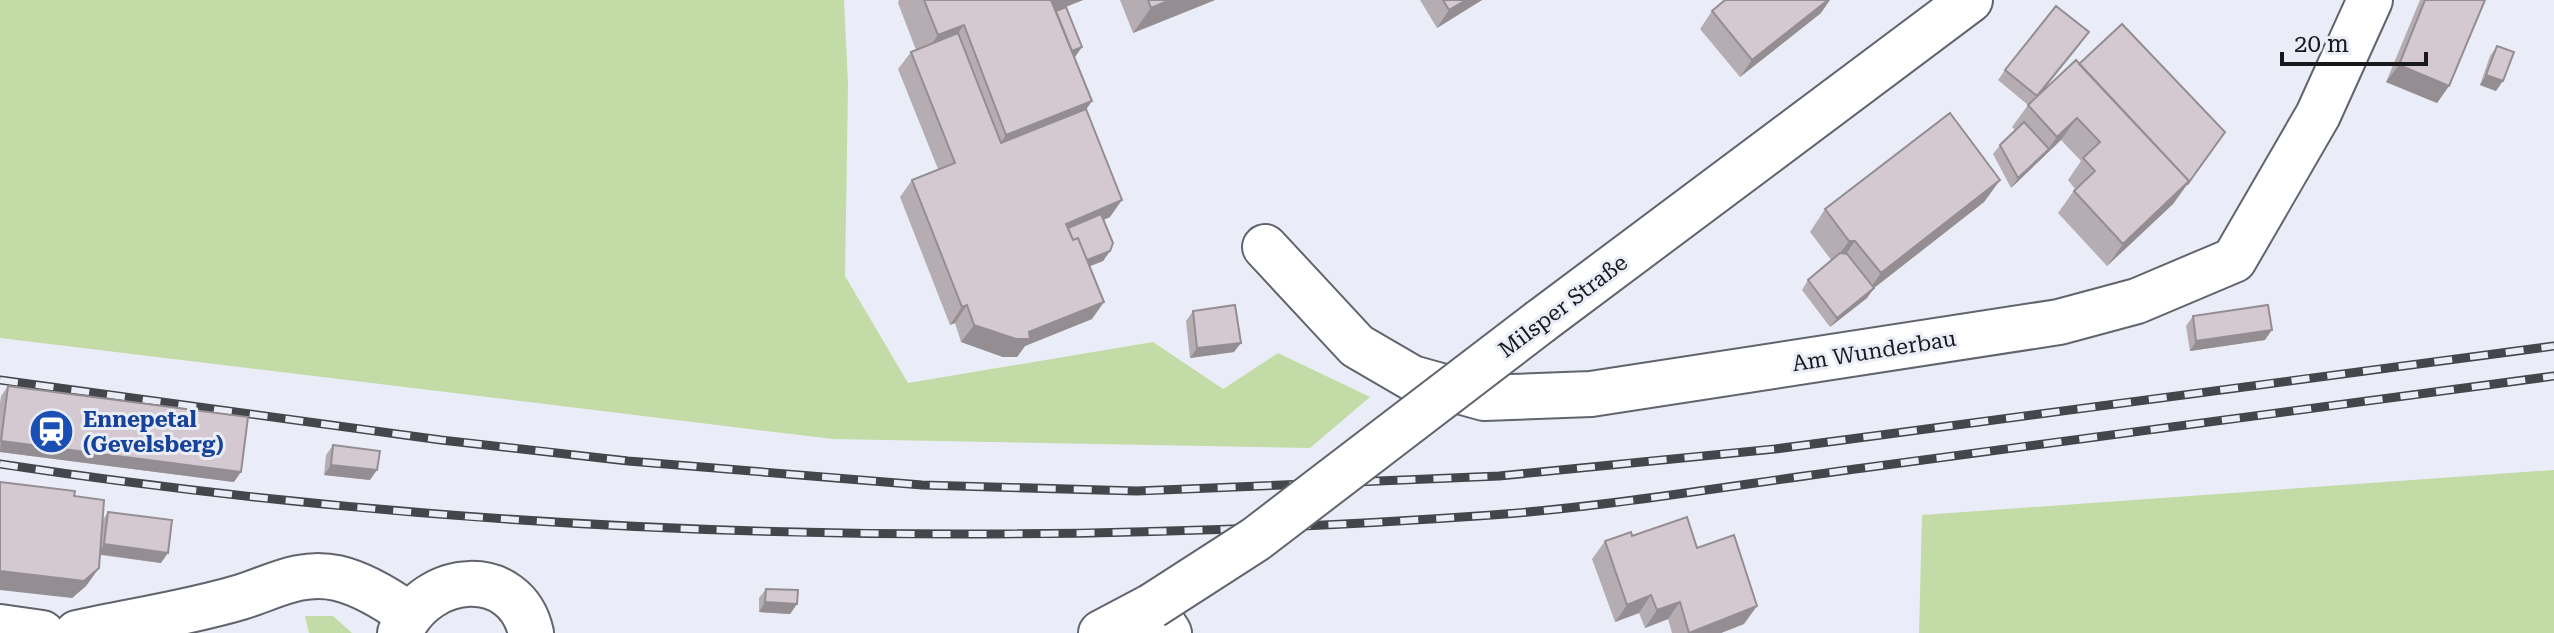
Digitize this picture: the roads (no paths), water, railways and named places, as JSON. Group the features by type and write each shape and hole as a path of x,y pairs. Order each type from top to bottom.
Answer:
{"street":[{"name":"Am Wunderbau","path":"1265,247 1357,346 1412,378 1484,398 1591,394 2059,322 2137,301 2234,260 2318,115 2370,0"},
{"name":"Milsper Straße","path":"1101,633 1160,620 1256,539 1949,7"},
{"path":"77,633 241,597 290,578 310,576 337,578 381,595 404,623 423,598 441,588 462,583 483,585 503,594 519,609 531,633"},
{"path":"0,627 42,633"}],"railway":[{"path":"0,380 441,440 628,461 922,485 1137,491 1499,476 1775,449 2554,346"},
{"path":"0,464 186,489 372,509 744,531 931,534 1305,526 1585,506 2554,376"}],"place":[{"name":"Ennepetal (Gevelsberg)","path":"52,432"}]}
